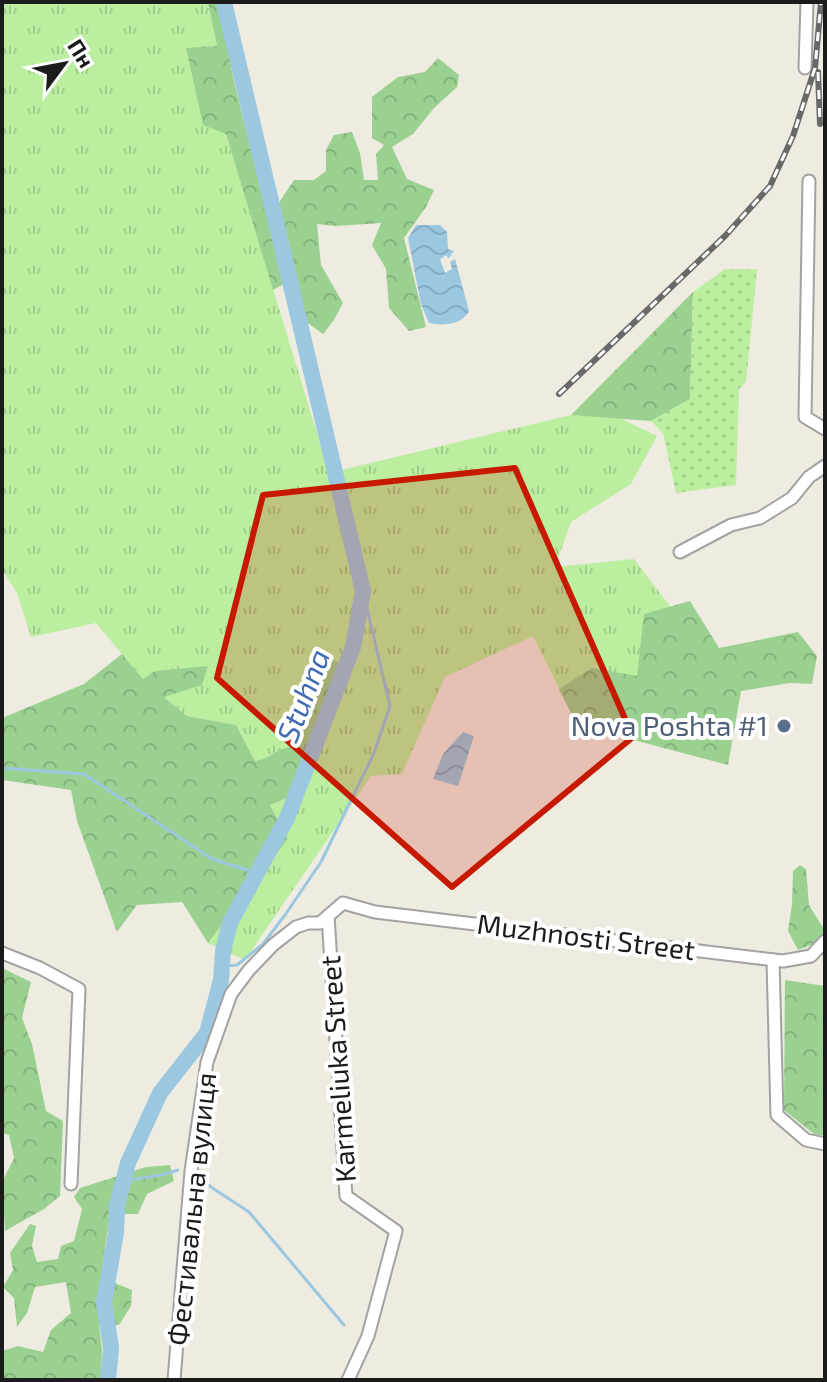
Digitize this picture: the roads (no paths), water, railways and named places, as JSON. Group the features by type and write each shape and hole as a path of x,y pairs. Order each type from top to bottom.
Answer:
{"street":[{"path":"805,68 807,2"},
{"path":"809,181 805,417 825,429"},
{"path":"680,552 731,525 760,518 792,498 809,477 825,466"},
{"name":"Фестивальна вулиця","path":"174,1380 191,1171 200,1109 207,1062 231,994 249,970 285,936 308,923 320,923 343,903"},
{"name":"Muzhnosti Street","path":"343,903 375,912 783,961 811,956 825,941"},
{"name":"Karmeliuka Street","path":"328,916 346,1196 396,1231 368,1336 348,1380"},
{"path":"2,953 40,968 79,989 71,1184"},
{"path":"773,960 777,1115 806,1140 825,1144"}],"water":[{"path":"416,225 440,225 447,232 448,249 454,251 448,259 447,255 440,259 445,273 452,269 450,262 455,259 469,311 457,322 429,323 421,304 408,238"},
{"path":"463,732 474,736 458,786 433,779 443,754"}],"waterway":[{"name":"Stuhna","path":"108,1380 111,1348 104,1302 116,1233 117,1205 128,1163 160,1093 207,1033 221,980 223,951 230,923 287,818 353,647 363,591 224,2"},
{"path":"224,966 237,965 263,944 285,915 321,862 374,753 390,706 363,591"},
{"path":"2,768 84,774 212,859 257,873"},
{"path":"123,1181 178,1170"},
{"path":"198,1175 249,1212 344,1325"}],"railway":[{"path":"559,394 725,236 770,186 793,136 815,68 821,2"},
{"path":"818,72 820,124"}],"place":[{"name":"Nova Poshta #1","path":"784,726"}]}
